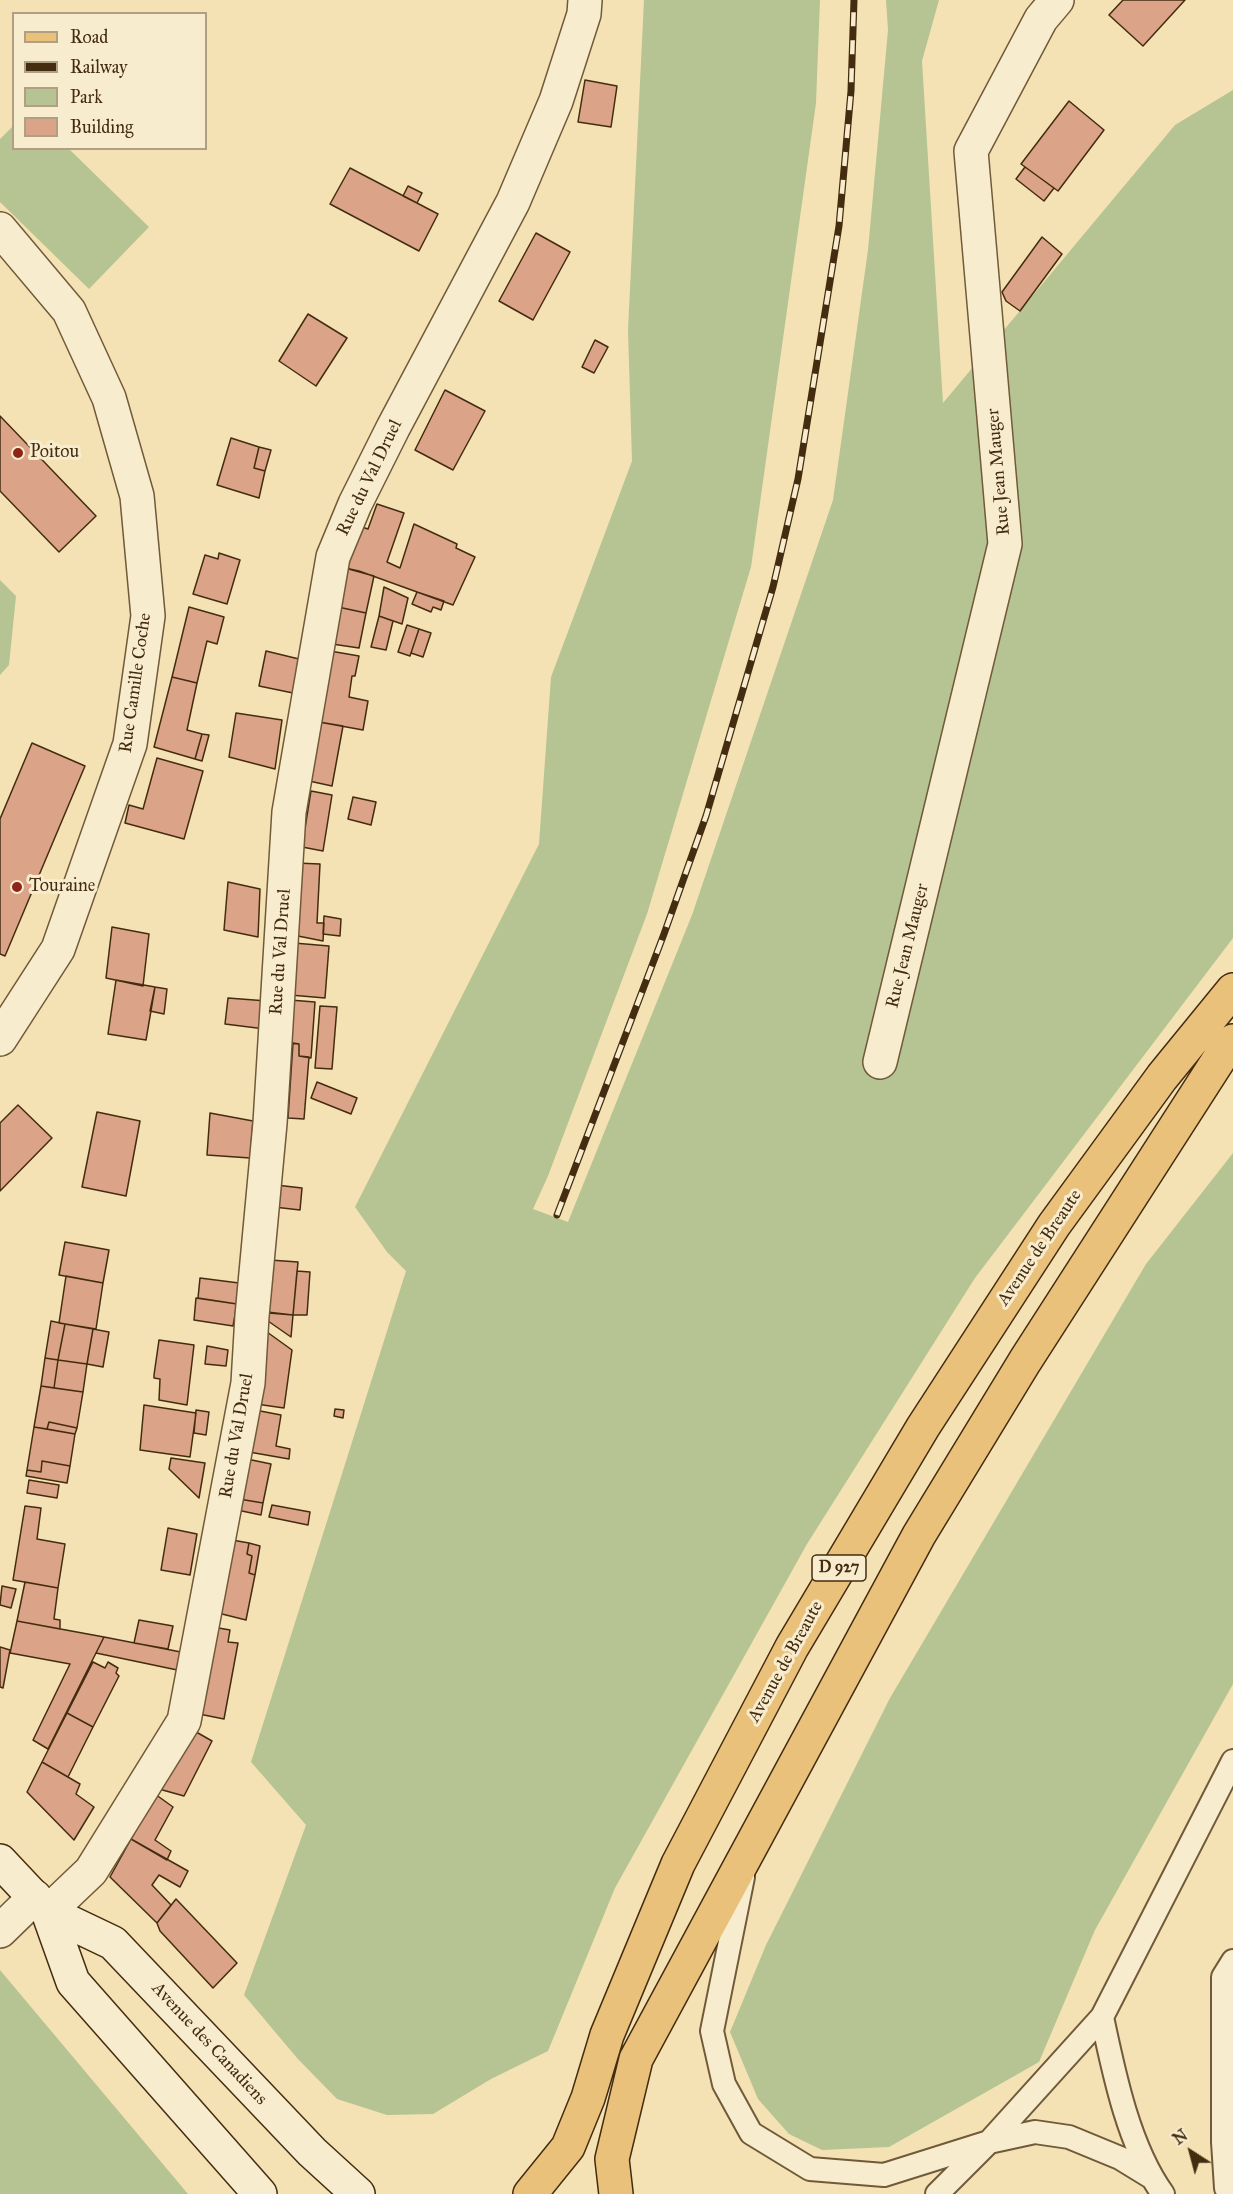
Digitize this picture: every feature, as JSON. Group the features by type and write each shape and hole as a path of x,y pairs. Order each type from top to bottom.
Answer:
{"main road":[{"name":"Avenue de Breaute","path":"531,2194 568,2147 588,2098 607,2035 678,1864 792,1647 923,1427 1054,1225 1162,1077 1233,990"},
{"name":"D 927","path":"616,2194 612,2159 636,2059 919,1535 1025,1360 1233,1041"}],"street":[{"name":"Rue du Val Druel","path":"0,1931 91,1871 184,1720 248,1383 270,1123 289,812 333,557 355,504 393,428 513,202 556,102 584,14 585,0"},
{"name":"Rue Jean Mauger","path":"880,1062 1005,544 970,151 1041,19 1057,0"},
{"name":"Rue Camille Coche","path":"0,229 69,311 109,398 137,496 148,616 130,744 58,949 0,1039"},
{"name":"Avenue des Canadiens","path":"0,1862 41,1905 113,1943 312,2152 358,2194"},
{"name":"Avenue des Canadiens","path":"41,1905 73,1982 260,2194"}],"lane":[{"path":"937,2194 989,2142 1102,2017 1233,1761"},
{"path":"749,1849 712,2031 724,2084 751,2133 810,2169 884,2175 989,2142 1035,2132 1069,2137 1120,2158 1157,2186"},
{"path":"1226,2188 1223,2142 1224,1977 1233,1961"},
{"path":"1102,2017 1121,2100 1157,2186"}],"green space":[{"path":"644,0 820,0 816,103 751,567 647,914 548,1176 533,1209 568,1222 692,915 833,500 868,250 888,30 886,0 939,0 922,61 943,403 1175,125 1233,90 1233,938 975,1278 807,1544 615,1888 548,2051 491,2079 433,2114 387,2115 337,2099 297,2058 244,1995 306,1825 251,1762 406,1271 387,1252 355,1207 539,844 551,677 632,461 628,330"},
{"path":"12,127 12,150 70,150 149,227 89,289 0,202 0,139"},
{"path":"0,580 16,596 9,665 0,675"},
{"path":"1233,1153 1233,1684 1095,1930 1039,2062 889,2147 822,2150 789,2134 758,2099 730,2032 766,1945 890,1698 1146,1264"},
{"path":"0,1970 188,2194 0,2194"}],"building":[{"path":"1123,0 1185,0 1143,46 1109,15"},
{"path":"585,80 617,86 611,127 578,122"},
{"path":"1069,101 1104,130 1058,191 1021,164"},
{"path":"1025,167 1054,188 1044,201 1016,179"},
{"path":"350,168 438,214 419,251 330,204"},
{"path":"408,186 422,193 417,203 403,196"},
{"path":"536,233 570,252 533,320 499,301"},
{"path":"1042,237 1062,254 1020,311 1006,301 1002,292"},
{"path":"308,314 347,338 316,386 279,361"},
{"path":"595,340 608,347 594,373 582,367"},
{"path":"445,390 485,411 453,470 415,450"},
{"name":"Poitou","path":"0,416 96,516 59,552 0,491"},
{"path":"231,438 259,447 254,468 265,471 259,498 217,485"},
{"path":"259,447 271,450 265,471 254,468"},
{"path":"377,504 404,513 387,562 400,568 414,524 457,544 456,548 475,557 453,605 345,568 359,526 368,529"},
{"path":"219,553 240,560 227,604 193,594 205,555 218,559"},
{"path":"345,568 374,576 366,613 338,607"},
{"path":"384,587 408,598 402,624 379,616"},
{"path":"417,592 444,601 441,610 433,607 431,612 412,604"},
{"path":"189,607 224,617 217,644 207,641 197,683 172,677"},
{"path":"338,607 366,613 359,648 332,644"},
{"path":"379,616 393,621 386,650 371,647"},
{"path":"407,625 419,629 410,656 398,652"},
{"path":"419,629 431,633 423,657 411,653"},
{"path":"266,651 299,659 293,693 259,686"},
{"path":"330,651 359,656 355,676 352,676 349,697 368,701 363,730 319,722"},
{"path":"172,677 197,683 187,730 202,734 195,759 154,747"},
{"path":"236,713 282,720 275,769 229,757"},
{"path":"319,722 343,726 332,786 309,781"},
{"path":"202,734 209,735 202,761 195,759"},
{"name":"Touraine","path":"32,743 85,766 5,956 0,954 0,819"},
{"path":"157,758 203,771 184,839 125,823 129,805 143,809"},
{"path":"311,791 332,795 323,851 302,847"},
{"path":"353,797 376,802 371,825 348,819"},
{"path":"296,863 320,864 317,923 324,923 323,941 293,935"},
{"path":"228,882 260,889 258,937 224,930"},
{"path":"324,916 341,919 340,936 323,934"},
{"path":"112,927 149,934 143,986 106,978"},
{"path":"294,943 329,946 325,998 290,995"},
{"path":"116,980 155,987 146,1040 108,1034"},
{"path":"155,987 167,989 164,1014 150,1011"},
{"path":"228,998 267,1001 265,1029 225,1024"},
{"path":"290,1000 315,1002 311,1058 299,1056 299,1044 287,1043"},
{"path":"320,1006 337,1007 332,1069 315,1068"},
{"path":"293,1043 299,1044 299,1056 309,1057 304,1119 288,1118"},
{"path":"317,1082 357,1098 351,1114 311,1098"},
{"path":"18,1105 52,1138 0,1191 0,1123"},
{"path":"97,1112 140,1121 126,1196 82,1187"},
{"path":"210,1113 253,1121 250,1158 207,1155"},
{"path":"276,1185 302,1188 300,1210 274,1207"},
{"path":"65,1242 109,1250 103,1283 59,1275"},
{"path":"270,1260 298,1262 293,1315 267,1312"},
{"path":"297,1271 310,1272 307,1315 293,1315"},
{"path":"66,1276 103,1283 96,1329 59,1323"},
{"path":"200,1278 239,1283 237,1304 198,1298"},
{"path":"196,1298 237,1304 233,1326 194,1320"},
{"path":"269,1313 293,1315 291,1337 268,1321"},
{"path":"51,1321 65,1324 58,1360 45,1358"},
{"path":"65,1324 93,1329 87,1364 58,1360"},
{"path":"93,1329 109,1332 103,1367 87,1364"},
{"path":"267,1332 292,1350 284,1408 256,1404"},
{"path":"159,1340 194,1345 187,1405 159,1400 160,1379 154,1378 154,1375"},
{"path":"207,1346 228,1350 226,1366 205,1364"},
{"path":"45,1358 58,1360 54,1388 41,1386"},
{"path":"58,1360 87,1364 83,1392 54,1388"},
{"path":"41,1386 83,1392 77,1428 49,1422 47,1429 34,1427"},
{"path":"144,1405 196,1413 190,1457 140,1450"},
{"path":"335,1409 344,1410 343,1418 334,1416"},
{"path":"196,1410 209,1412 206,1435 194,1433"},
{"path":"255,1410 281,1415 276,1446 290,1449 289,1459 249,1452"},
{"path":"49,1422 77,1428 75,1434 47,1429"},
{"path":"34,1427 75,1434 70,1466 42,1461 41,1472 27,1470"},
{"path":"171,1458 205,1463 199,1498 169,1469"},
{"path":"247,1459 271,1464 263,1503 239,1499"},
{"path":"42,1461 70,1466 67,1483 26,1476 27,1470 41,1472"},
{"path":"29,1480 59,1485 57,1498 27,1493"},
{"path":"239,1499 263,1503 261,1515 237,1510"},
{"path":"272,1505 310,1512 308,1525 269,1517"},
{"path":"25,1506 41,1508 37,1539 65,1544 58,1588 13,1580"},
{"path":"168,1528 197,1534 190,1575 161,1570"},
{"path":"232,1540 249,1543 247,1554 252,1556 249,1573 255,1575 246,1620 218,1613"},
{"path":"249,1543 260,1546 255,1575 249,1573 252,1556 247,1554"},
{"path":"25,1582 58,1588 54,1619 60,1620 60,1629 17,1621"},
{"path":"2,1586 16,1589 11,1608 0,1605"},
{"path":"139,1620 173,1626 168,1649 134,1643"},
{"path":"17,1621 104,1637 48,1749 33,1740 70,1664 10,1653"},
{"path":"213,1627 230,1630 228,1642 238,1643 224,1719 199,1714"},
{"path":"104,1637 186,1653 182,1671 96,1653"},
{"path":"0,1647 10,1650 3,1688 0,1687"},
{"path":"93,1662 105,1668 108,1662 118,1668 116,1673 119,1676 93,1727 67,1713"},
{"path":"67,1713 93,1727 68,1777 42,1762"},
{"path":"191,1729 212,1741 184,1796 159,1789"},
{"path":"42,1762 80,1784 76,1794 94,1807 74,1840 27,1792"},
{"path":"155,1794 173,1807 155,1840 171,1851 167,1860 131,1839"},
{"path":"131,1839 188,1871 180,1887 159,1875 152,1885 171,1905 157,1923 110,1877"},
{"path":"176,1899 237,1963 213,1988 160,1931 157,1923"}],"railway":[{"path":"557,1215 664,934 706,816 773,587 798,479 839,226 851,91 854,0"}],"place":[{"name":"Poitou","path":"18,453"},
{"name":"Touraine","path":"17,887"}]}
